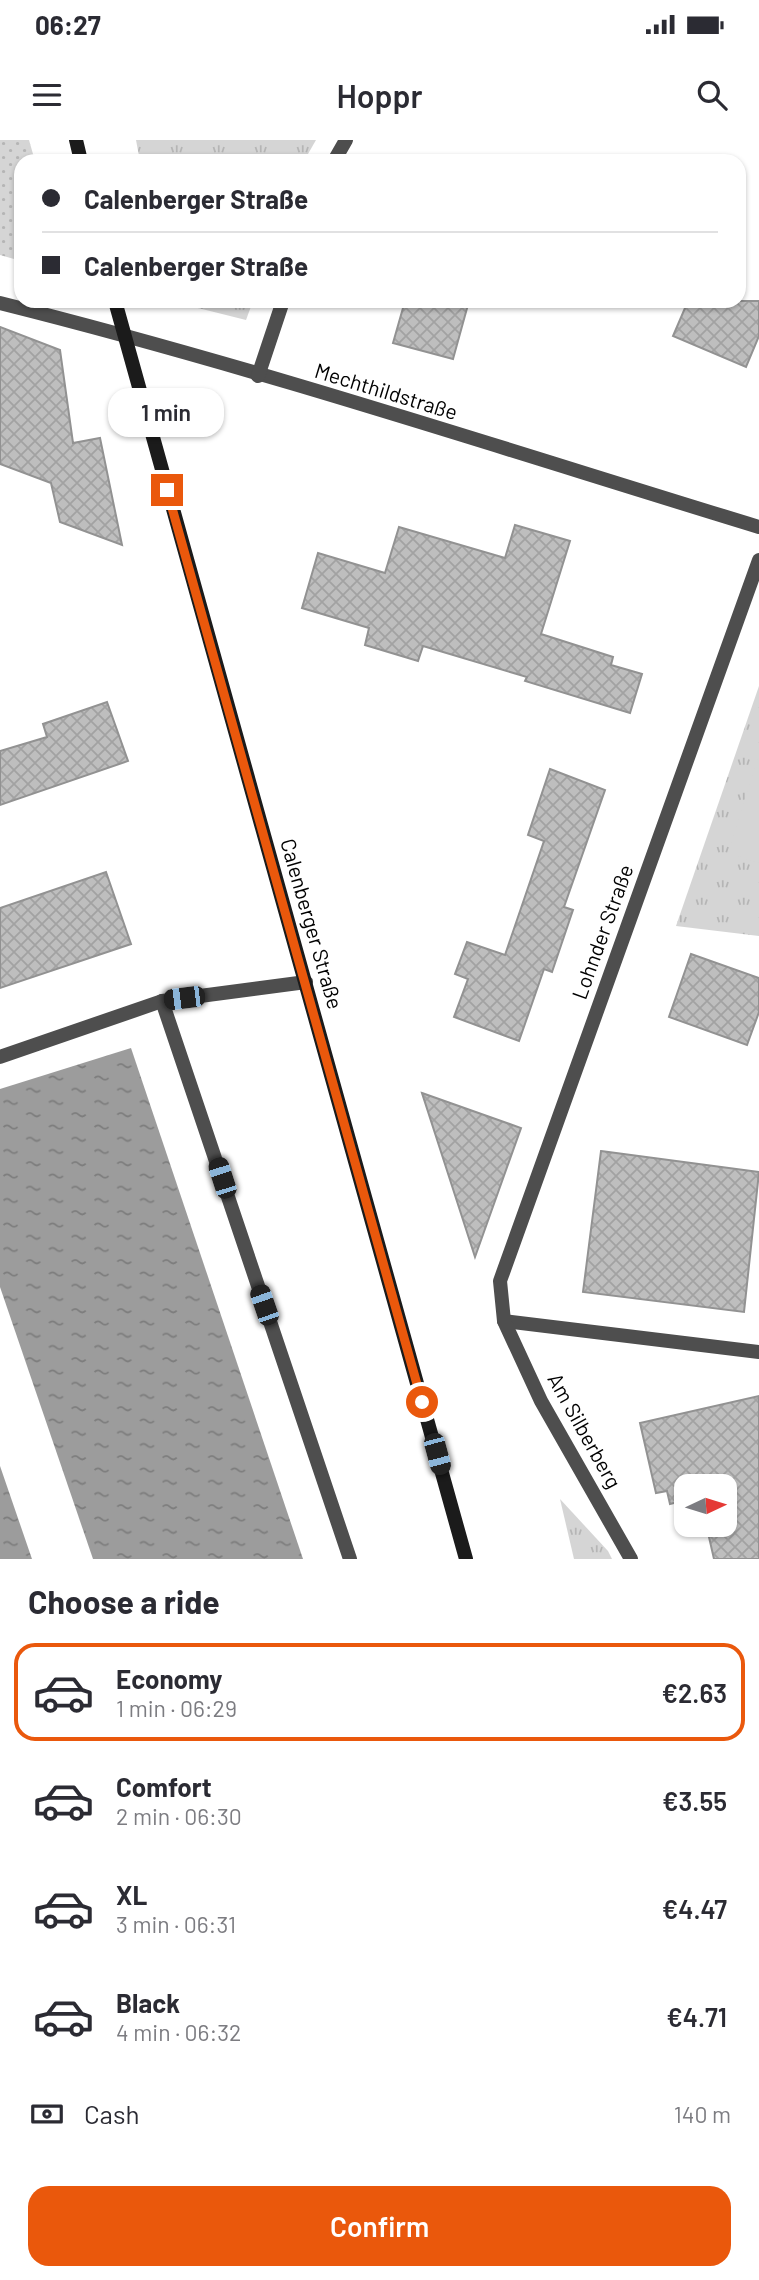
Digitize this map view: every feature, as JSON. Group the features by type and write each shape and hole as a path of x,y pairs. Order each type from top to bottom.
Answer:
{"street":[{"name":"Mechthildstraße","path":"18,308 258,376 759,527"},
{"name":"Calenberger Straße","path":"117,308 466,1559"},
{"path":"258,376 281,308"},
{"name":"Lohnder Straße","path":"504,1321 500,1280 759,560"},
{"path":"0,1057 162,1001 306,982"},
{"path":"162,1001 350,1559"},
{"path":"504,1321 759,1352"},
{"name":"Am Silberberg","path":"504,1321 541,1401 631,1559"}],"green space":[{"path":"0,140 29,140 33,154 14,154 14,259 0,255"},
{"path":"136,140 316,140 308,154 139,154"},
{"path":"198,308 250,308 246,320"},
{"path":"759,686 759,936 676,926"},
{"path":"759,754 759,863 728,853"},
{"path":"560,1499 608,1551 612,1559 574,1559"}],"water":[{"path":"131,1048 303,1559 93,1559 0,1287 0,1089"},
{"path":"0,1466 32,1559 0,1559"}],"building":[{"path":"746,301 759,301 759,336 746,367 673,336 685,308 746,308"},
{"path":"403,308 467,308 453,359 393,343"},
{"path":"0,327 60,350 73,443 100,438 122,545 60,522 51,483 0,464"},
{"path":"515,525 570,541 541,634 613,657 611,665 642,674 630,713 525,681 527,677 423,646 418,661 365,645 369,628 302,608 318,553 385,573 399,527 505,558"},
{"path":"107,702 128,761 0,805 0,751 47,737 43,724"},
{"path":"550,769 605,790 564,907 573,910 552,972 544,969 519,1041 454,1017 468,979 455,974 467,942 505,955 544,841 528,835"},
{"path":"106,872 131,944 0,988 0,908"},
{"path":"691,954 759,978 759,1012 747,1045 669,1017"},
{"path":"422,1093 521,1128 475,1257"},
{"path":"601,1151 759,1172 744,1312 583,1292"},
{"path":"759,1396 759,1559 714,1559 709,1537 737,1537 737,1474 674,1474 674,1503 670,1504 667,1491 656,1493 640,1423"}],"route":[{"path":"167,490 422,1402"}]}
